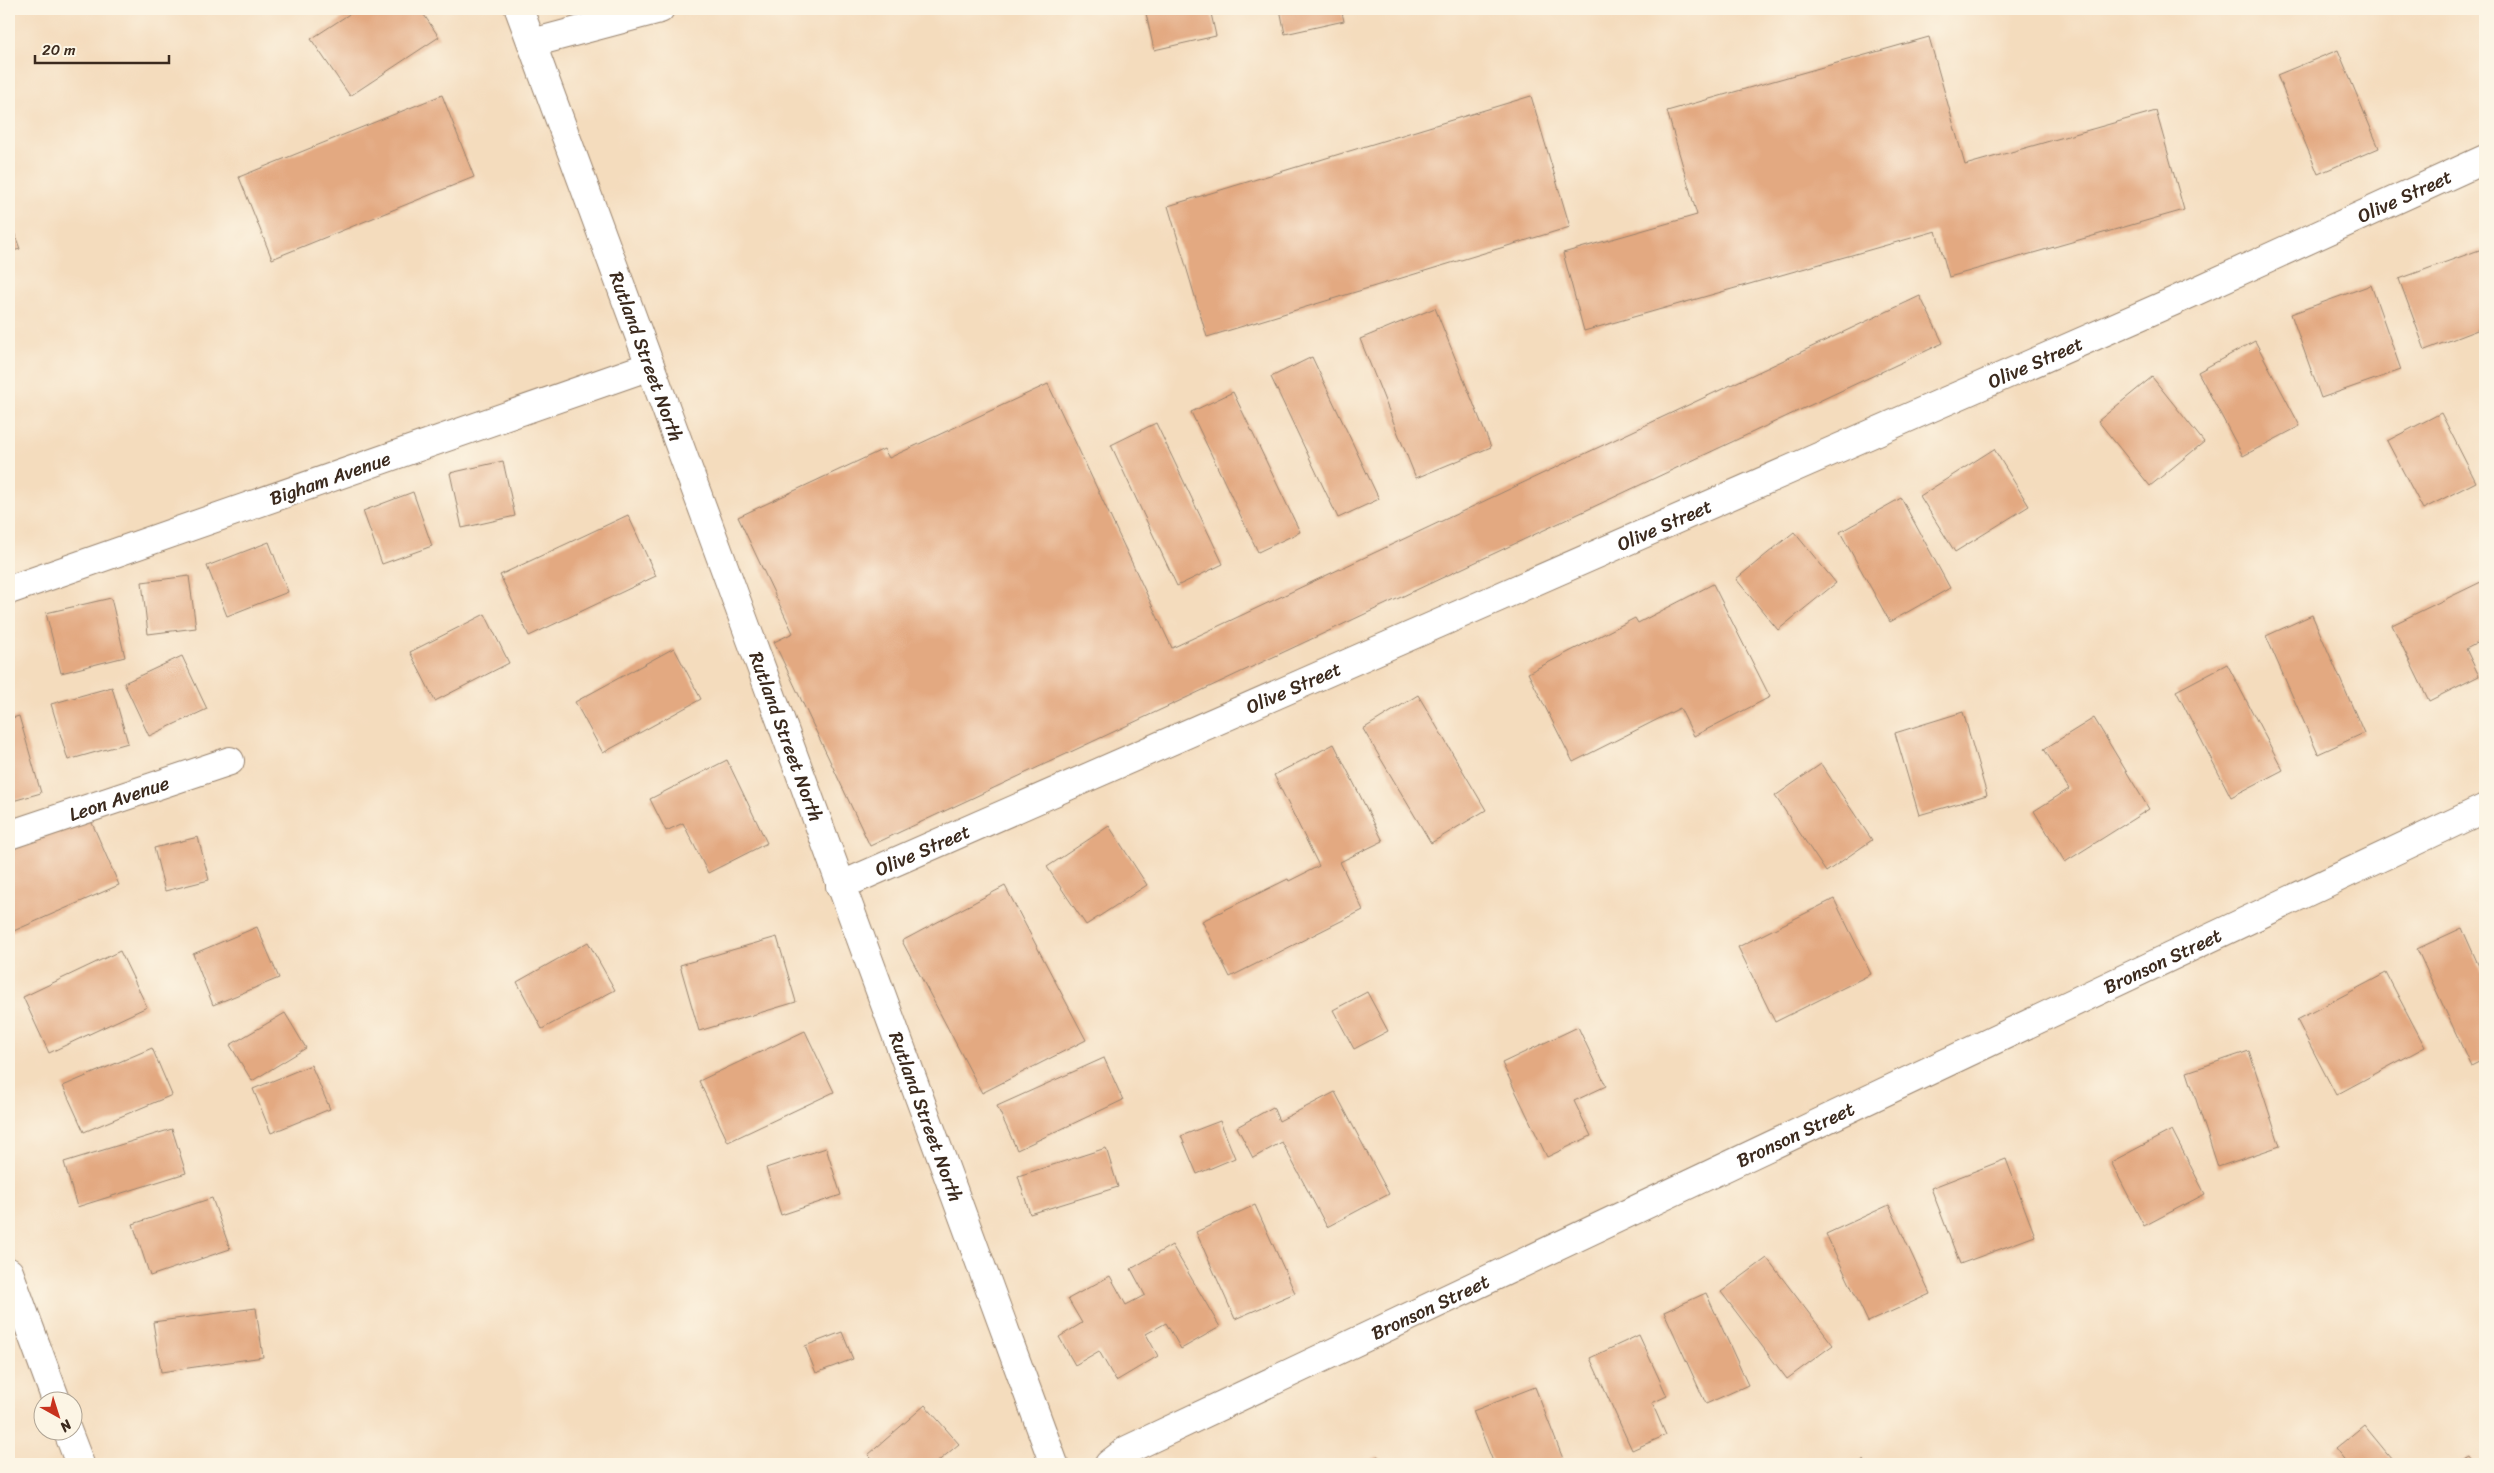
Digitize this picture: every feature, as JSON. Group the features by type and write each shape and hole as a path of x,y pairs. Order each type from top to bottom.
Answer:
{"street":[{"name":"Rutland Street North","path":"519,9 1054,1464"},
{"path":"532,43 660,9"},
{"name":"Olive Street","path":"840,886 2172,302 2485,158"},
{"name":"Bigham Avenue","path":"9,590 650,366"},
{"name":"Leon Avenue","path":"9,835 230,762"},
{"name":"Bronson Street","path":"1109,1464 1126,1450 2485,808"},
{"path":"9,1272 52,1390"},
{"path":"71,1440 80,1464"}],"building":[{"path":"357,9 420,9 439,37 350,96 311,39"},
{"path":"1145,9 1210,9 1216,36 1154,50"},
{"path":"1280,9 1341,9 1344,21 1285,34"},
{"path":"1929,37 1965,165 2156,111 2184,210 1949,277 1936,231 1584,331 1563,253 1697,215 1667,111"},
{"path":"2338,50 2379,148 2318,174 2277,75"},
{"path":"442,95 474,177 272,259 239,177"},
{"path":"1531,96 1570,227 1207,337 1168,206"},
{"path":"9,218 20,249 9,252"},
{"path":"2482,249 2485,259 2485,327 2425,350 2399,279"},
{"path":"2371,285 2401,370 2321,398 2291,314"},
{"path":"1920,296 1943,343 870,846 774,642 793,633 738,517 884,449 889,458 1048,384 1172,648"},
{"path":"1435,308 1491,447 1416,478 1360,339"},
{"path":"2255,341 2300,426 2243,456 2198,372"},
{"path":"1312,357 1379,499 1338,518 1271,377"},
{"path":"2152,377 2204,442 2150,486 2098,421"},
{"path":"1233,392 1300,532 1258,552 1191,412"},
{"path":"2441,413 2476,482 2423,509 2387,441"},
{"path":"1156,423 1223,564 1177,586 1111,445"},
{"path":"1994,449 2029,506 1955,552 1920,496"},
{"path":"503,461 515,516 462,528 450,473"},
{"path":"413,492 432,546 382,564 363,511"},
{"path":"1901,498 1950,588 1890,622 1840,532"},
{"path":"628,515 656,576 529,636 500,575"},
{"path":"1794,532 1836,583 1778,630 1736,579"},
{"path":"269,542 288,592 227,616 207,566"},
{"path":"189,576 196,628 148,634 142,582"},
{"path":"2485,580 2485,639 2466,649 2479,676 2429,701 2392,625"},
{"path":"1713,584 1770,697 1694,736 1680,708 1573,762 1528,673 1635,618 1638,623"},
{"path":"111,598 125,657 61,673 46,613"},
{"path":"485,614 509,663 435,701 410,652"},
{"path":"2312,615 2364,733 2318,754 2266,636"},
{"path":"674,648 701,699 603,753 575,702"},
{"path":"182,656 207,709 149,736 124,683"},
{"path":"2227,664 2283,770 2231,797 2176,691"},
{"path":"112,687 128,743 68,760 51,704"},
{"path":"1418,695 1486,810 1431,843 1363,729"},
{"path":"1963,712 1987,795 1919,815 1895,733"},
{"path":"19,716 41,793 9,802 9,719"},
{"path":"2094,718 2149,809 2065,862 2034,811 2069,789 2044,749"},
{"path":"1334,744 1383,841 1340,862 1363,910 1230,977 1202,921 1319,866 1274,775"},
{"path":"727,760 767,843 708,873 683,823 666,831 650,799"},
{"path":"1821,764 1872,840 1826,872 1775,796"},
{"path":"89,816 119,885 9,933 9,851"},
{"path":"1109,826 1147,885 1086,925 1047,867"},
{"path":"198,837 209,880 165,891 154,848"},
{"path":"1005,886 1086,1040 982,1093 902,941"},
{"path":"1834,899 1871,974 1775,1022 1738,947"},
{"path":"257,927 279,978 213,1005 193,954"},
{"path":"2462,928 2485,980 2485,1059 2471,1066 2417,949"},
{"path":"777,937 796,1002 699,1031 680,965"},
{"path":"588,942 615,990 542,1029 517,982"},
{"path":"120,951 147,1007 49,1053 23,997"},
{"path":"2386,973 2425,1047 2336,1095 2297,1020"},
{"path":"1367,992 1388,1031 1354,1049 1333,1010"},
{"path":"285,1013 306,1048 252,1081 230,1045"},
{"path":"1578,1027 1606,1086 1574,1101 1591,1136 1547,1157 1502,1063"},
{"path":"805,1031 834,1092 728,1142 699,1081"},
{"path":"152,1048 172,1095 84,1132 63,1086"},
{"path":"2249,1051 2280,1146 2218,1167 2187,1072"},
{"path":"1104,1058 1123,1100 1017,1150 997,1106"},
{"path":"311,1065 330,1109 271,1133 253,1089"},
{"path":"1335,1092 1389,1194 1327,1227 1282,1142 1253,1158 1237,1127 1273,1107 1279,1121"},
{"path":"1220,1121 1235,1158 1197,1174 1181,1136"},
{"path":"172,1129 186,1173 77,1207 64,1162"},
{"path":"2172,1130 2205,1194 2144,1226 2111,1162"},
{"path":"826,1148 841,1195 781,1215 766,1168"},
{"path":"1106,1148 1118,1187 1030,1214 1018,1176"},
{"path":"2006,1159 2035,1236 1960,1264 1931,1188"},
{"path":"212,1198 230,1249 150,1276 133,1224"},
{"path":"1255,1205 1295,1293 1235,1319 1196,1232"},
{"path":"1889,1205 1930,1294 1868,1322 1826,1234"},
{"path":"1172,1245 1220,1327 1181,1349 1166,1323 1146,1334 1158,1356 1116,1381 1099,1351 1075,1365 1059,1337 1082,1323 1068,1299 1110,1276 1126,1305 1145,1295 1131,1269"},
{"path":"1767,1258 1833,1345 1787,1379 1721,1292"},
{"path":"1706,1293 1748,1385 1706,1404 1664,1312"},
{"path":"256,1308 263,1357 161,1372 153,1322"},
{"path":"842,1332 853,1359 816,1373 805,1346"},
{"path":"1639,1335 1667,1396 1652,1403 1666,1435 1632,1450 1590,1358"},
{"path":"1535,1387 1565,1464 1494,1464 1473,1411"},
{"path":"925,1405 959,1444 935,1464 877,1464 868,1455"},
{"path":"2364,1425 2396,1464 2347,1464 2335,1449"},
{"path":"1378,1456 1383,1464 1361,1464"},
{"path":"2471,1458 2475,1464 2460,1464"},
{"path":"1864,1460 1866,1464 1854,1464"}]}
